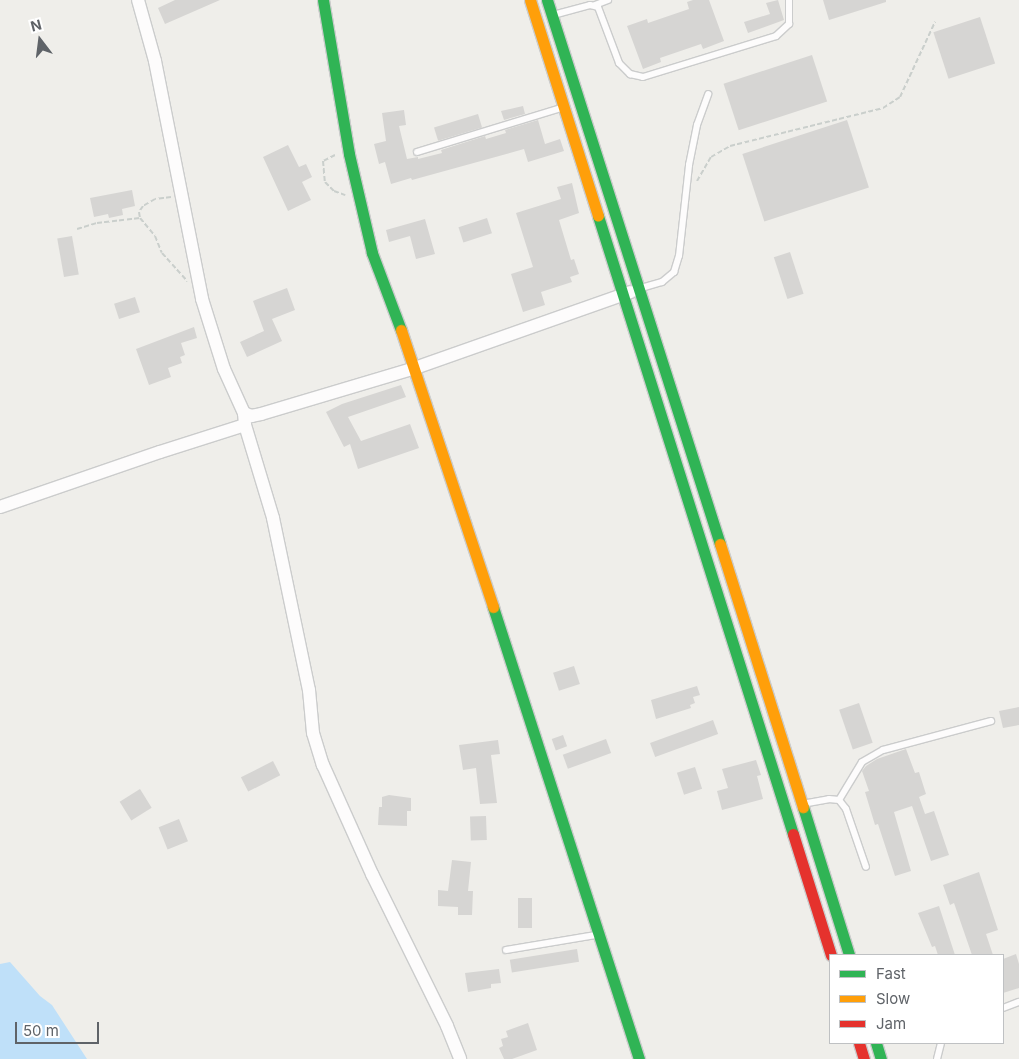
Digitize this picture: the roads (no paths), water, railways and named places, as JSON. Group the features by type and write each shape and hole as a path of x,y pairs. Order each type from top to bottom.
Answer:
{"street":[{"path":"138,0 156,61 202,299 224,369 244,419 273,518 310,690 313,733 323,766 372,874 447,1026 460,1059"},
{"path":"323,0 349,154 372,253 415,368 639,1059"},
{"path":"530,0 831,954"},
{"path":"547,0 640,289 848,954"},
{"path":"0,507 160,452 251,416 415,368 640,289"},
{"path":"859,1044 864,1059"},
{"path":"876,1044 881,1059"}],"lane":[{"path":"552,15 608,0"},
{"path":"595,5 598,7 623,69 643,77 776,36 789,24 789,0"},
{"path":"640,289 662,282 674,272 678,256 689,165 697,125 708,94"},
{"path":"417,152 564,107"},
{"path":"839,800 862,762 883,750 991,721"},
{"path":"784,810 801,804 829,799 839,800 846,809 866,867"},
{"path":"506,950 580,939 598,934"},
{"path":"1004,1008 1019,1002"},
{"path":"937,1059 941,1044"}],"water":[{"path":"10,962 40,996 52,1005 87,1059 0,1059 0,964"}]}
